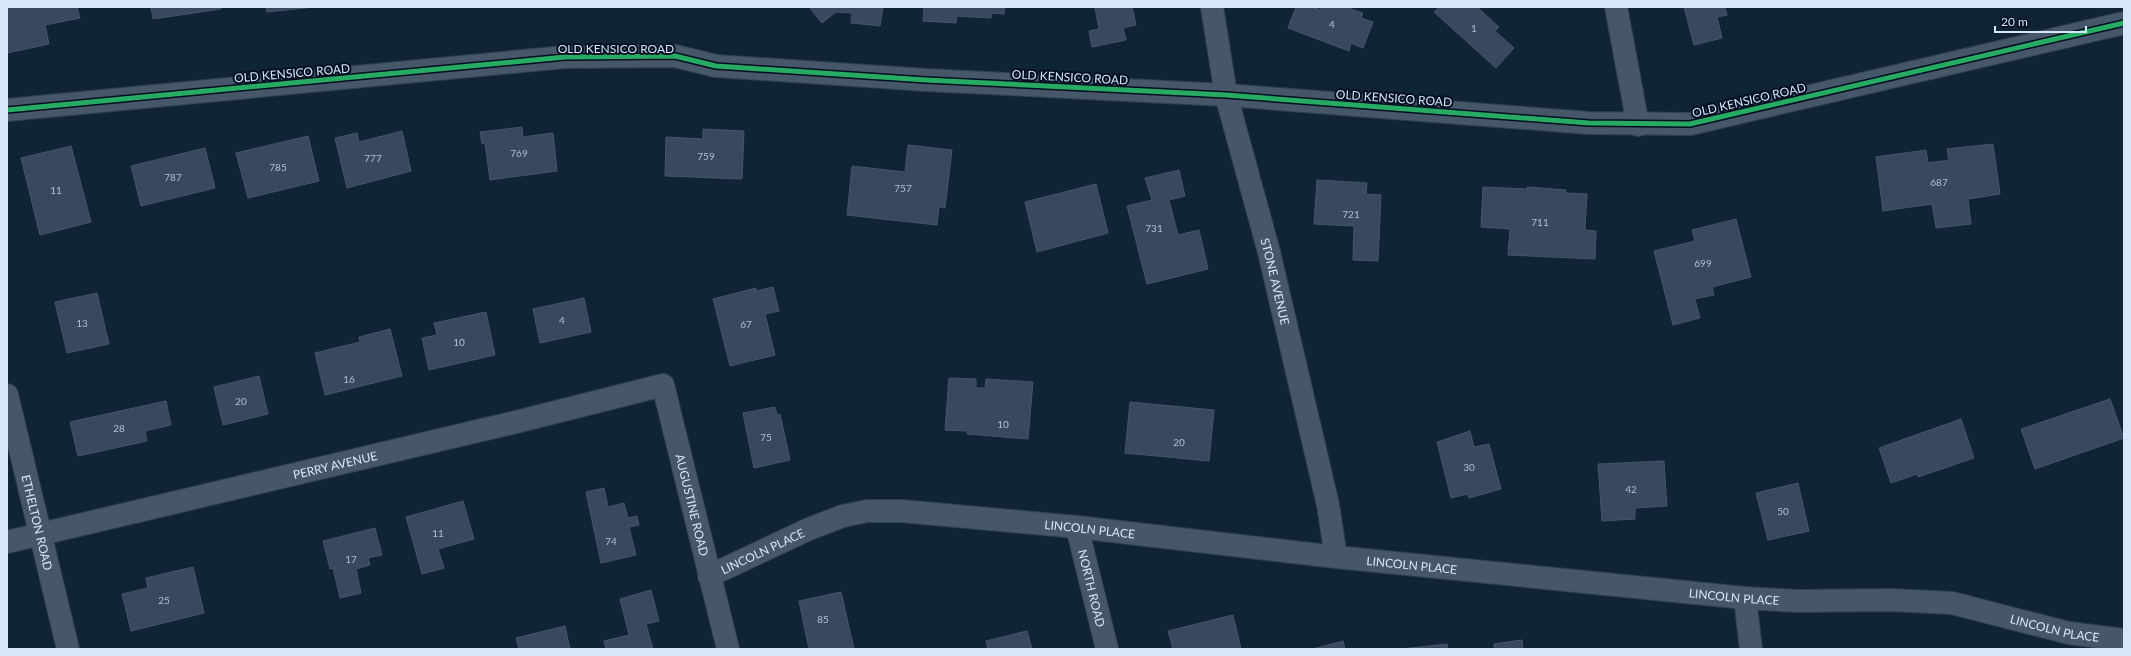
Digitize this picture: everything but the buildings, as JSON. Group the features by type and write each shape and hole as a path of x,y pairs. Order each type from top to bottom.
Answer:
{"street":[{"name":"STONE AVENUE","path":"1212,7 1226,95 1269,252 1328,505 1336,557"},
{"path":"1616,7 1638,125"},
{"name":"OLD KENSICO ROAD","path":"7,110 565,57 675,56 716,66 926,80 1226,95 1589,123 1638,125 1690,124 2124,23"},
{"name":"PERRY AVENUE","path":"7,542 520,421 663,385"},
{"name":"AUGUSTINE ROAD","path":"663,385 728,649"},
{"name":"ETHELTON ROAD","path":"7,395 68,649"},
{"name":"LINCOLN PLACE","path":"709,576 809,529 843,516 867,511 902,511 1077,527 1336,557 1745,598 1798,601 1890,600 1952,604 2069,633 2124,640"},
{"name":"NORTH ROAD","path":"1077,527 1107,649"},
{"path":"1745,598 1751,649"}],"cycle path":[{"path":"7,110 565,57 675,56 716,66 926,80 1226,95 1589,123 1690,124 2124,23"}]}
